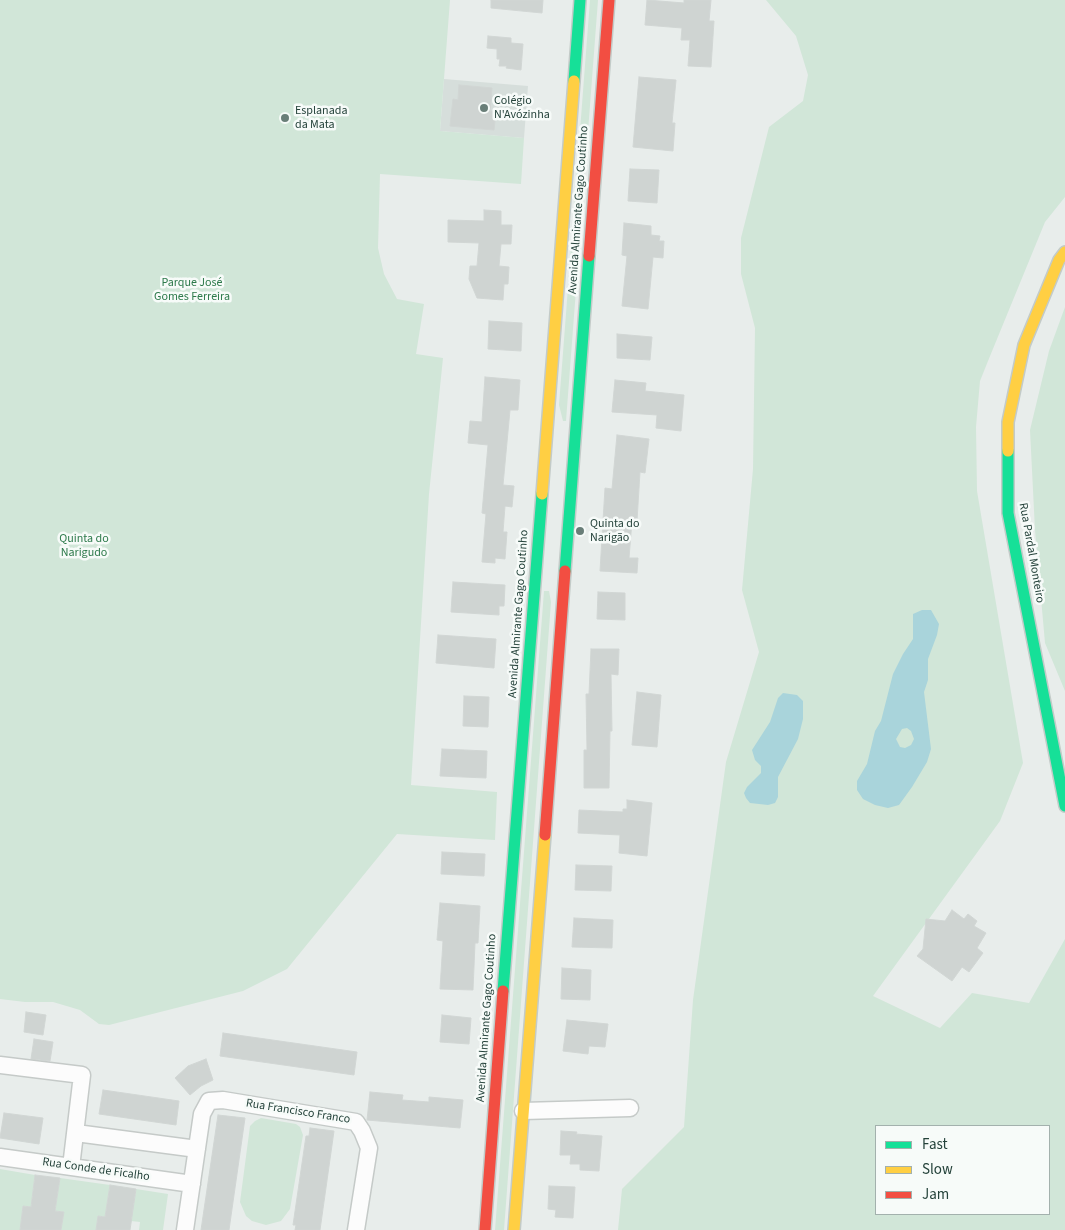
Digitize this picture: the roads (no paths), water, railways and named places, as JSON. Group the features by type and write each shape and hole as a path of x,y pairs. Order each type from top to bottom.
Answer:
{"main road":[{"name":"Avenida Almirante Gago Coutinho","path":"485,1230 580,0"},
{"name":"Avenida Almirante Gago Coutinho","path":"514,1230 560,521 571,490 608,0"},
{"name":"Rua Pardal Monteiro","path":"1065,252 1059,260 1024,345 1008,422 1008,513 1062,779 1065,806"},
{"path":"542,489 571,490"},
{"path":"540,520 560,521"}],"street":[{"path":"0,1065 82,1075 71,1167"},
{"name":"Rua Francisco Franco","path":"197,1149 202,1114 209,1101 223,1100 356,1122 362,1131 368,1148 356,1230"},
{"path":"523,1111 630,1108"},
{"path":"76,1133 197,1149 185,1230"},
{"name":"Rua Conde de Ficalho","path":"0,1156 192,1184"}],"water":[{"path":"922,610 931,610 939,624 928,659 928,680 924,692 931,749 927,762 899,805 888,808 875,805 863,799 857,790 857,781 867,764 875,731 881,721 893,674 913,639 913,614","holes":["907,728 911,731 914,739 911,745 905,748 900,747 896,739 902,729"]},
{"path":"783,693 797,695 803,701 803,719 798,739 778,777 778,797 775,803 768,805 750,803 744,793 747,787 761,773 761,766 755,760 752,750 770,722 778,698"}],"place":[{"name":"Colégio N'Avózinha","path":"484,108"},
{"name":"Esplanada da Mata","path":"285,118"},
{"name":"Quinta do Narigão","path":"580,531"}],"park label":[{"name":"Parque José Gomes Ferreira","path":"192,290"},
{"name":"Quinta do Narigudo","path":"84,546"}]}
